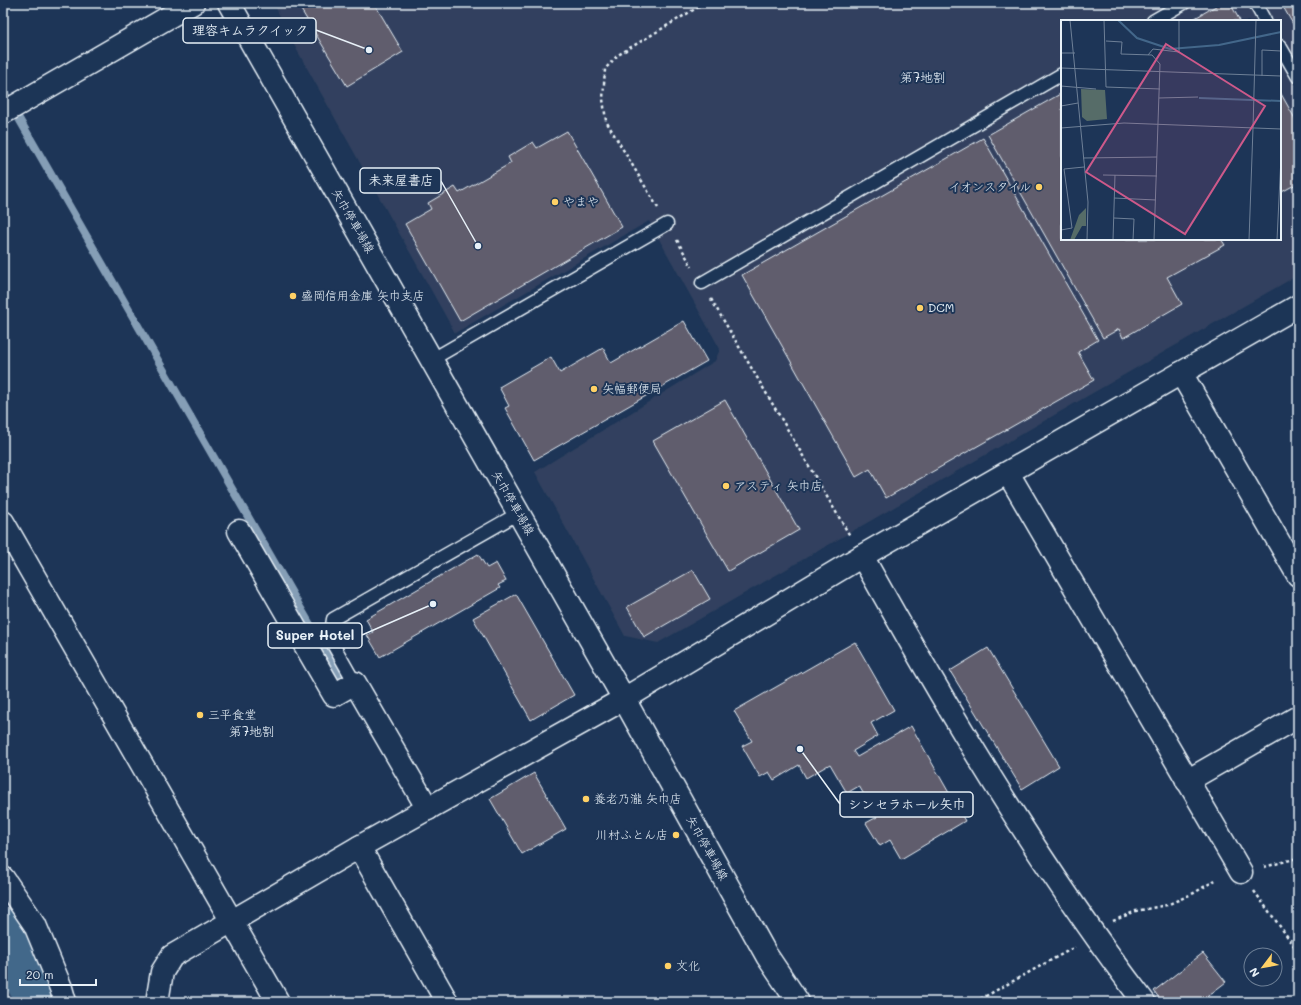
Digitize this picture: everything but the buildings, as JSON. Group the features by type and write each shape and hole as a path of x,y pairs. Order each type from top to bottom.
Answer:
{"street":[{"path":"10,110 193,3"},
{"name":"矢巾停車場線","path":"229,3 519,513 767,956 798,1002"},
{"path":"157,1002 162,972 172,956 359,847 624,699 862,556 1298,306"},
{"path":"1181,373 1298,575"},
{"path":"1008,473 1241,872"},
{"path":"3,522 278,1002"},
{"path":"239,531 334,695 349,686 428,809"},
{"path":"862,556 926,669 1002,794 1096,936 1144,1002"},
{"path":"1187,781 1298,717"},
{"path":"359,847 447,1002"},
{"path":"3,878 35,925 61,988 65,1002"}],"lane":[{"path":"1155,20 1184,3"},
{"path":"1255,3 1264,20"},
{"path":"1281,48 1298,77"},
{"path":"702,283 1061,75"},
{"path":"431,360 667,224"},
{"path":"349,686 330,639 333,619 519,513"}],"path":[{"path":"975,1002 1096,936 1109,922 1136,911 1167,905 1194,893 1222,876 1298,858"},
{"path":"1241,872 1298,951"}],"shaded area":[{"path":"276,3 1298,3 1298,275 658,643 625,636 535,472 715,361 720,349 649,221 455,333 293,43 275,6"}],"waterway":[{"path":"3,91 346,687"},
{"path":"3,931 17,955 38,1002"}],"place":[{"name":"理容キムラクイック","path":"369,50"},
{"name":"イオンスタイル","path":"1039,187"},
{"name":"やまや","path":"555,202"},
{"name":"未来屋書店","path":"478,246"},
{"name":"盛岡信用金庫 矢巾支店","path":"293,296"},
{"name":"DCM","path":"920,308"},
{"name":"矢幅郵便局","path":"594,389"},
{"name":"アスティ 矢巾店","path":"726,486"},
{"name":"Super Hotel","path":"433,604"},
{"name":"三平食堂","path":"200,715"},
{"name":"シンセラホール矢巾","path":"800,749"},
{"name":"養老乃瀧 矢巾店","path":"586,799"},
{"name":"川村ふとん店","path":"676,835"},
{"name":"文化","path":"668,966"}],"district":[{"name":"第7地割","path":"923,77"},
{"name":"第7地割","path":"252,731"}]}
